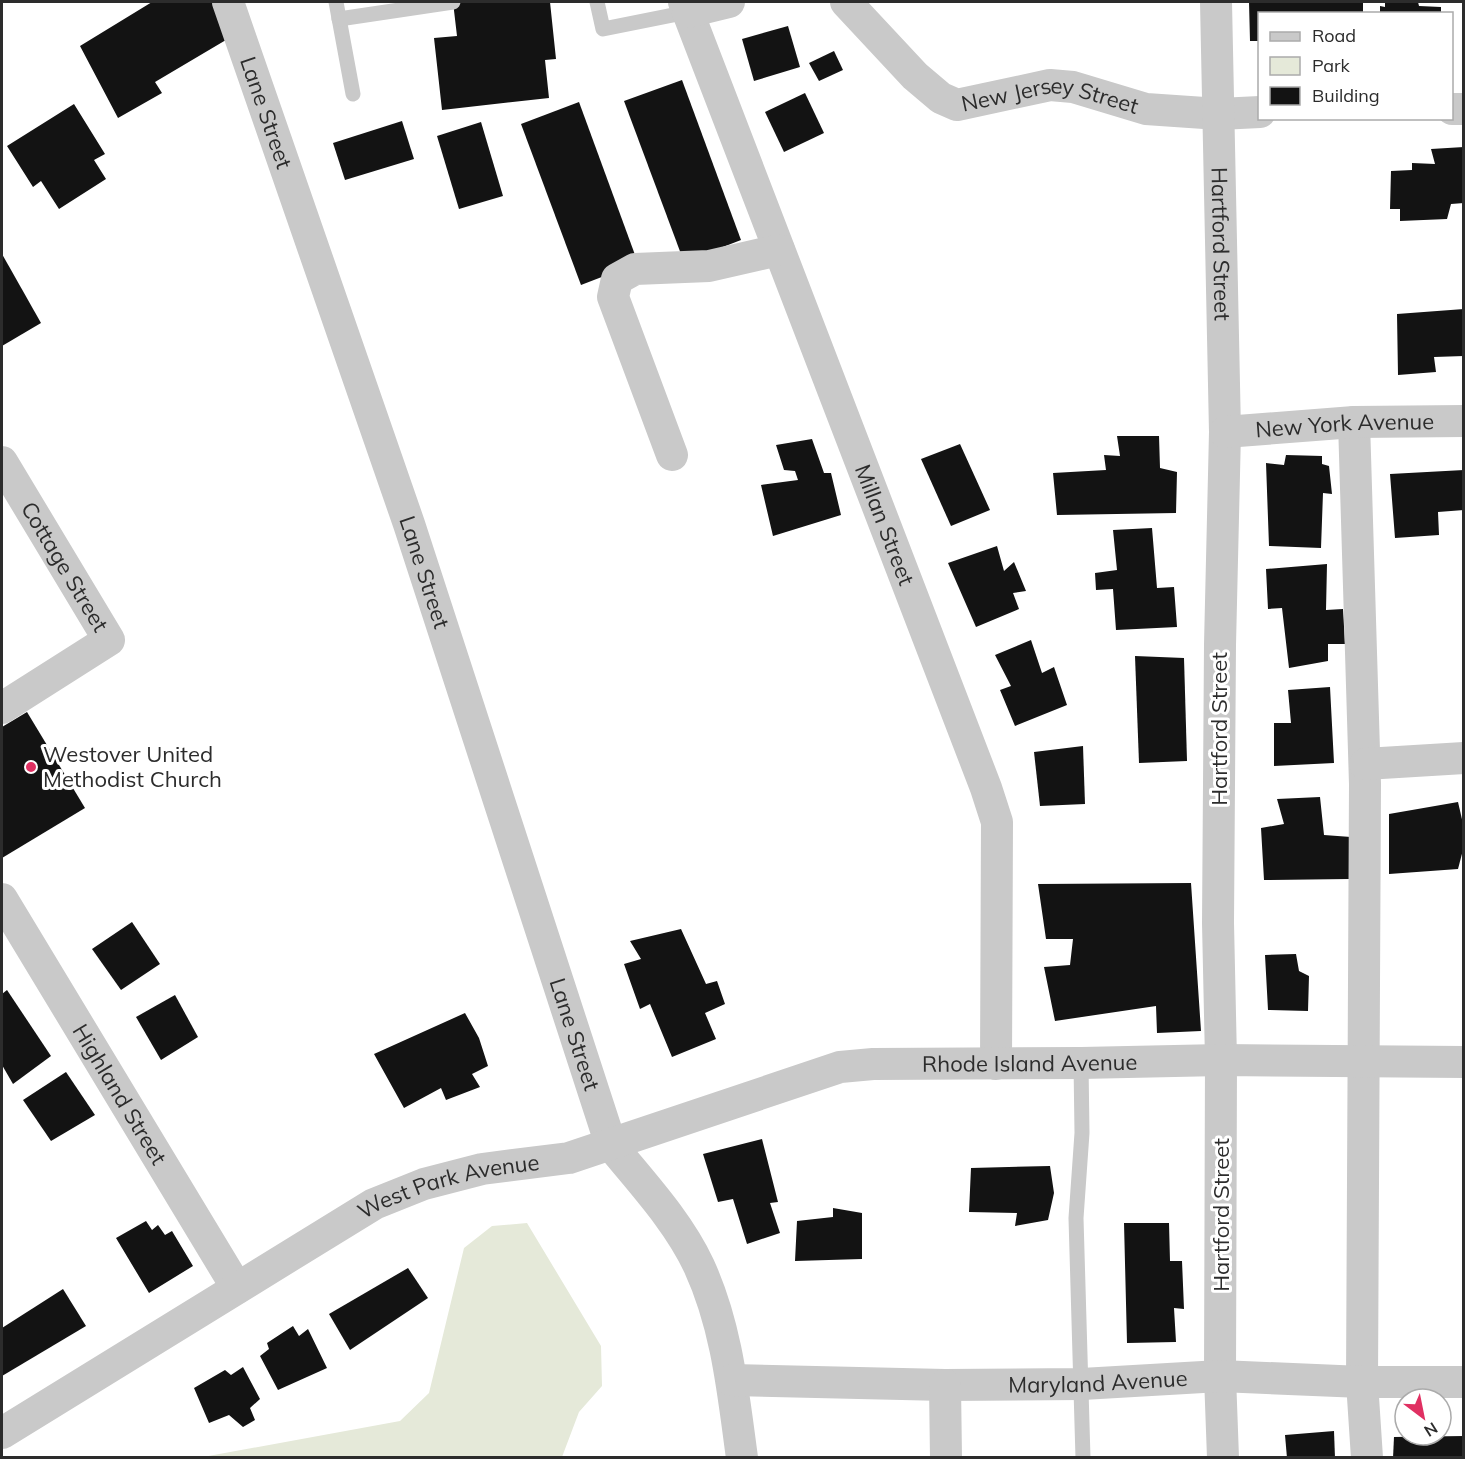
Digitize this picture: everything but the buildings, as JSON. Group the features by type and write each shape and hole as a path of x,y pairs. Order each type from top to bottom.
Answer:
{"street":[{"name":"Lane Street","path":"228,2 409,524 611,1145"},
{"path":"686,7 729,2"},
{"name":"New Jersey Street","path":"846,2 915,76 941,98 957,105 1050,85 1073,87 1146,109 1219,114 1258,112"},
{"name":"Hartford Street","path":"1216,2 1225,432 1218,888 1221,1060 1220,1376 1223,1458"},
{"name":"Millan Street","path":"686,7 986,788 997,822 996,1064"},
{"path":"672,455 613,297 617,279 635,269 709,267 779,250"},
{"path":"1354,422 1365,764 1362,1382 1367,1458"},
{"name":"New York Avenue","path":"1225,432 1354,422 1464,422"},
{"name":"Cottage Street","path":"2,462 110,640 2,708"},
{"path":"1365,764 1464,758"},
{"name":"Highland Street","path":"2,899 237,1288"},
{"name":"Rhode Island Avenue","path":"611,1145 840,1067 873,1064 1081,1064 1221,1060 1464,1062"},
{"name":"West Park Avenue","path":"2,1433 374,1204 424,1184 482,1169 569,1158 611,1145"},
{"path":"611,1145 666,1212 699,1266 723,1331 742,1458"},
{"name":"Maryland Avenue","path":"732,1380 945,1385 1082,1384 1220,1376 1362,1382 1464,1382"},
{"path":"945,1385 946,1458"}],"lane":[{"path":"336,2 353,94"},
{"path":"339,19 391,7 453,2"},
{"path":"597,2 603,29 686,7"},
{"path":"1081,1064 1082,1133 1076,1218 1083,1458"}],"green space":[{"path":"527,1223 601,1346 602,1386 579,1412 562,1457 203,1457 400,1421 429,1393 464,1248 492,1226"}],"place":[{"name":"Westover United Methodist Church","path":"31,767"}]}
